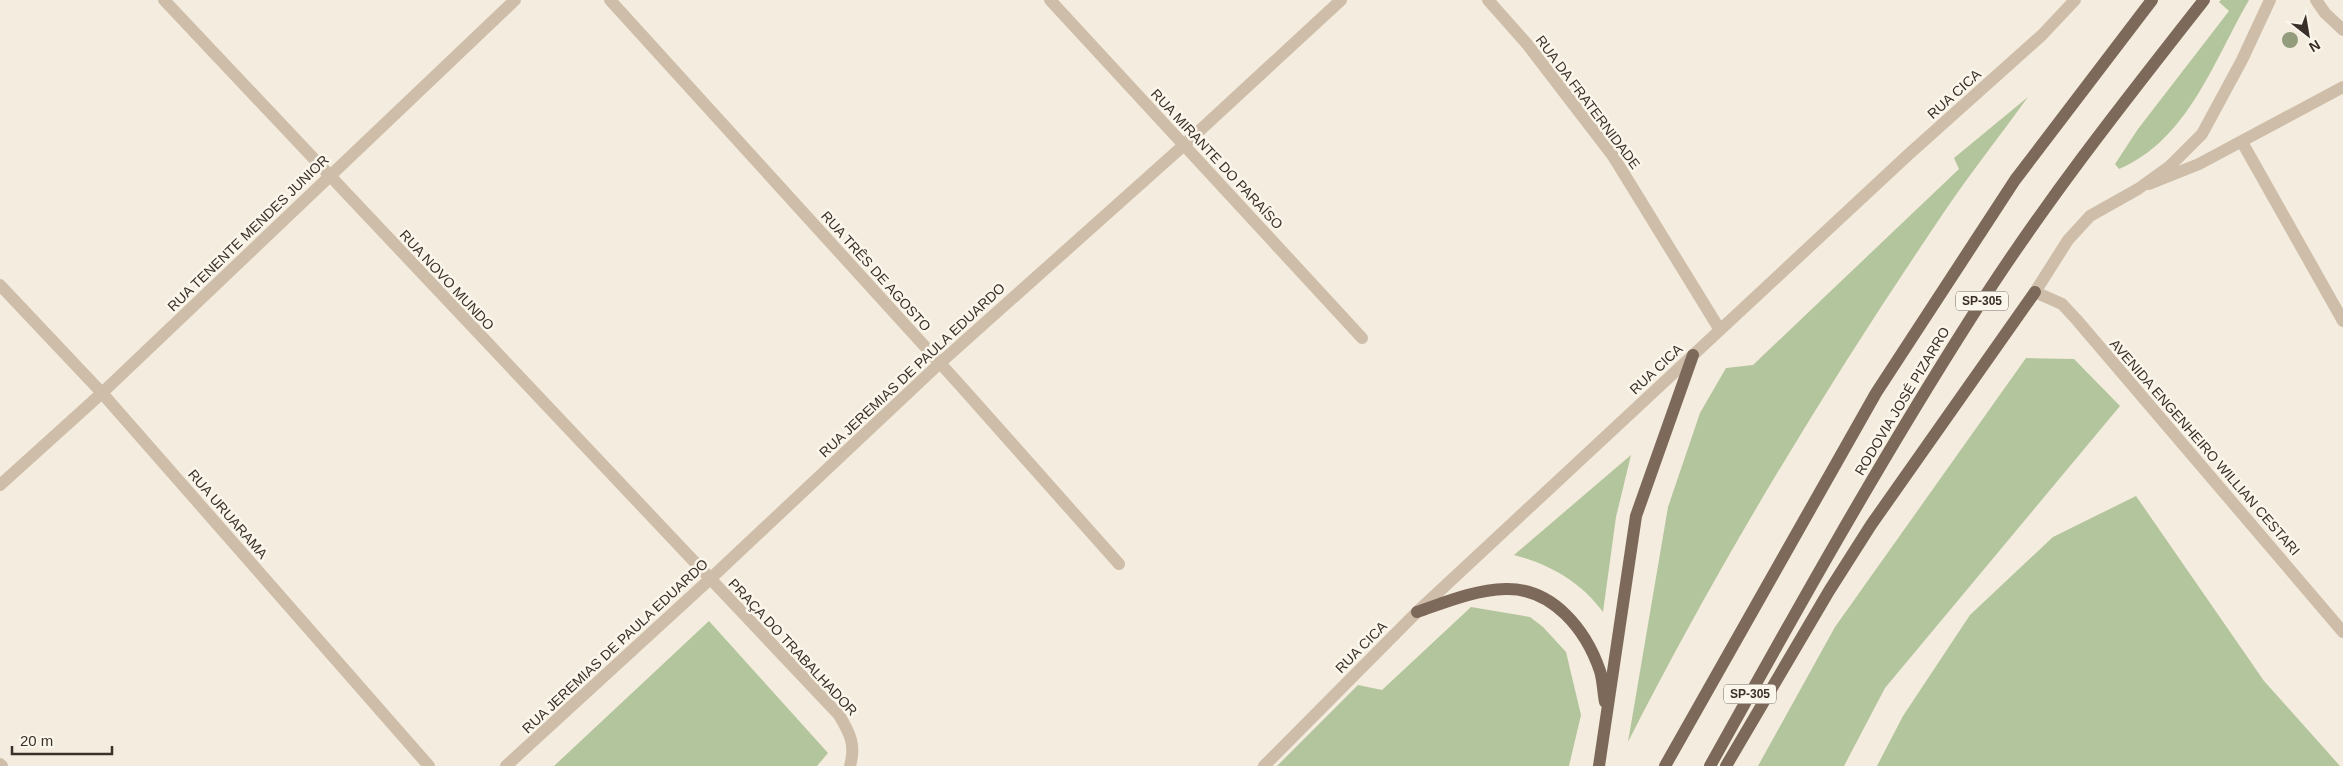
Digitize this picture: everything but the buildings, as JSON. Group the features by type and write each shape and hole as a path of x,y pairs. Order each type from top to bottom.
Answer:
{"main road":[{"name":"RODOVIA JOSÉ PIZARRO","path":"1665,766 1876,392 2016,180 2152,0"},
{"name":"RODOVIA JOSÉ PIZARRO","path":"1710,766 1785,630 1892,446 1972,316 2124,102 2204,0"},
{"path":"1726,766 1829,590 1871,525 2035,292"},
{"path":"1599,766 1636,516 1693,355"},
{"path":"1417,612 1469,594 1507,589 1538,595 1563,610 1586,639 1600,673 1607,715"}],"street":[{"name":"RUA NOVO MUNDO","path":"164,0 710,580"},
{"name":"RUA TENENTE MENDES JUNIOR","path":"0,485 102,393 515,0"},
{"name":"RUA TRÊS DE AGOSTO","path":"610,0 940,363 1118,564"},
{"name":"RUA MIRANTE DO PARAÍSO","path":"1050,0 1362,338"},
{"name":"RUA JEREMIAS DE PAULA EDUARDO","path":"506,766 710,580 940,363 1184,145 1341,0"},
{"name":"RUA DA FRATERNIDADE","path":"1488,0 1527,44 1614,156 1720,330"},
{"name":"RUA CICA","path":"1264,766 1417,612 1909,154 2042,35 2075,0"},
{"path":"2138,189 2185,153 2202,134 2218,107 2270,0"},
{"path":"2316,0 2325,13 2343,30"},
{"path":"2035,292 2068,240 2090,216 2138,189 2199,164 2242,142 2343,86"},
{"path":"2242,142 2343,321"},
{"name":"RUA URUARAMA","path":"0,285 102,393 429,766"},
{"name":"AVENIDA ENGENHEIRO WILLIAN CESTARI","path":"2035,292 2062,304 2076,319 2343,632"},
{"name":"PRAÇA DO TRABALHADOR","path":"710,580 839,715 850,733 854,751 850,766"}],"green space":[{"path":"2221,0 2249,0 2197,96 2164,139 2143,156 2119,169 2115,164 2138,129 2229,11 2219,2"},
{"path":"2028,97 1943,213 1850,355 1734,546 1628,742 1668,507 1700,413 1726,368 1753,365 1959,169 1954,158"},
{"path":"2026,358 2074,359 2120,406 1885,688 1844,766 1758,766 1835,627"},
{"path":"1631,455 1616,517 1603,612 1574,583 1540,563 1514,555"},
{"path":"2136,496 2264,681 2340,766 1877,766 1903,716 1970,615 2053,537"},
{"path":"1471,607 1530,617 1543,627 1566,652 1581,715 1569,766 1277,766 1358,685 1382,690"},
{"path":"709,621 828,753 817,766 554,766"}]}
